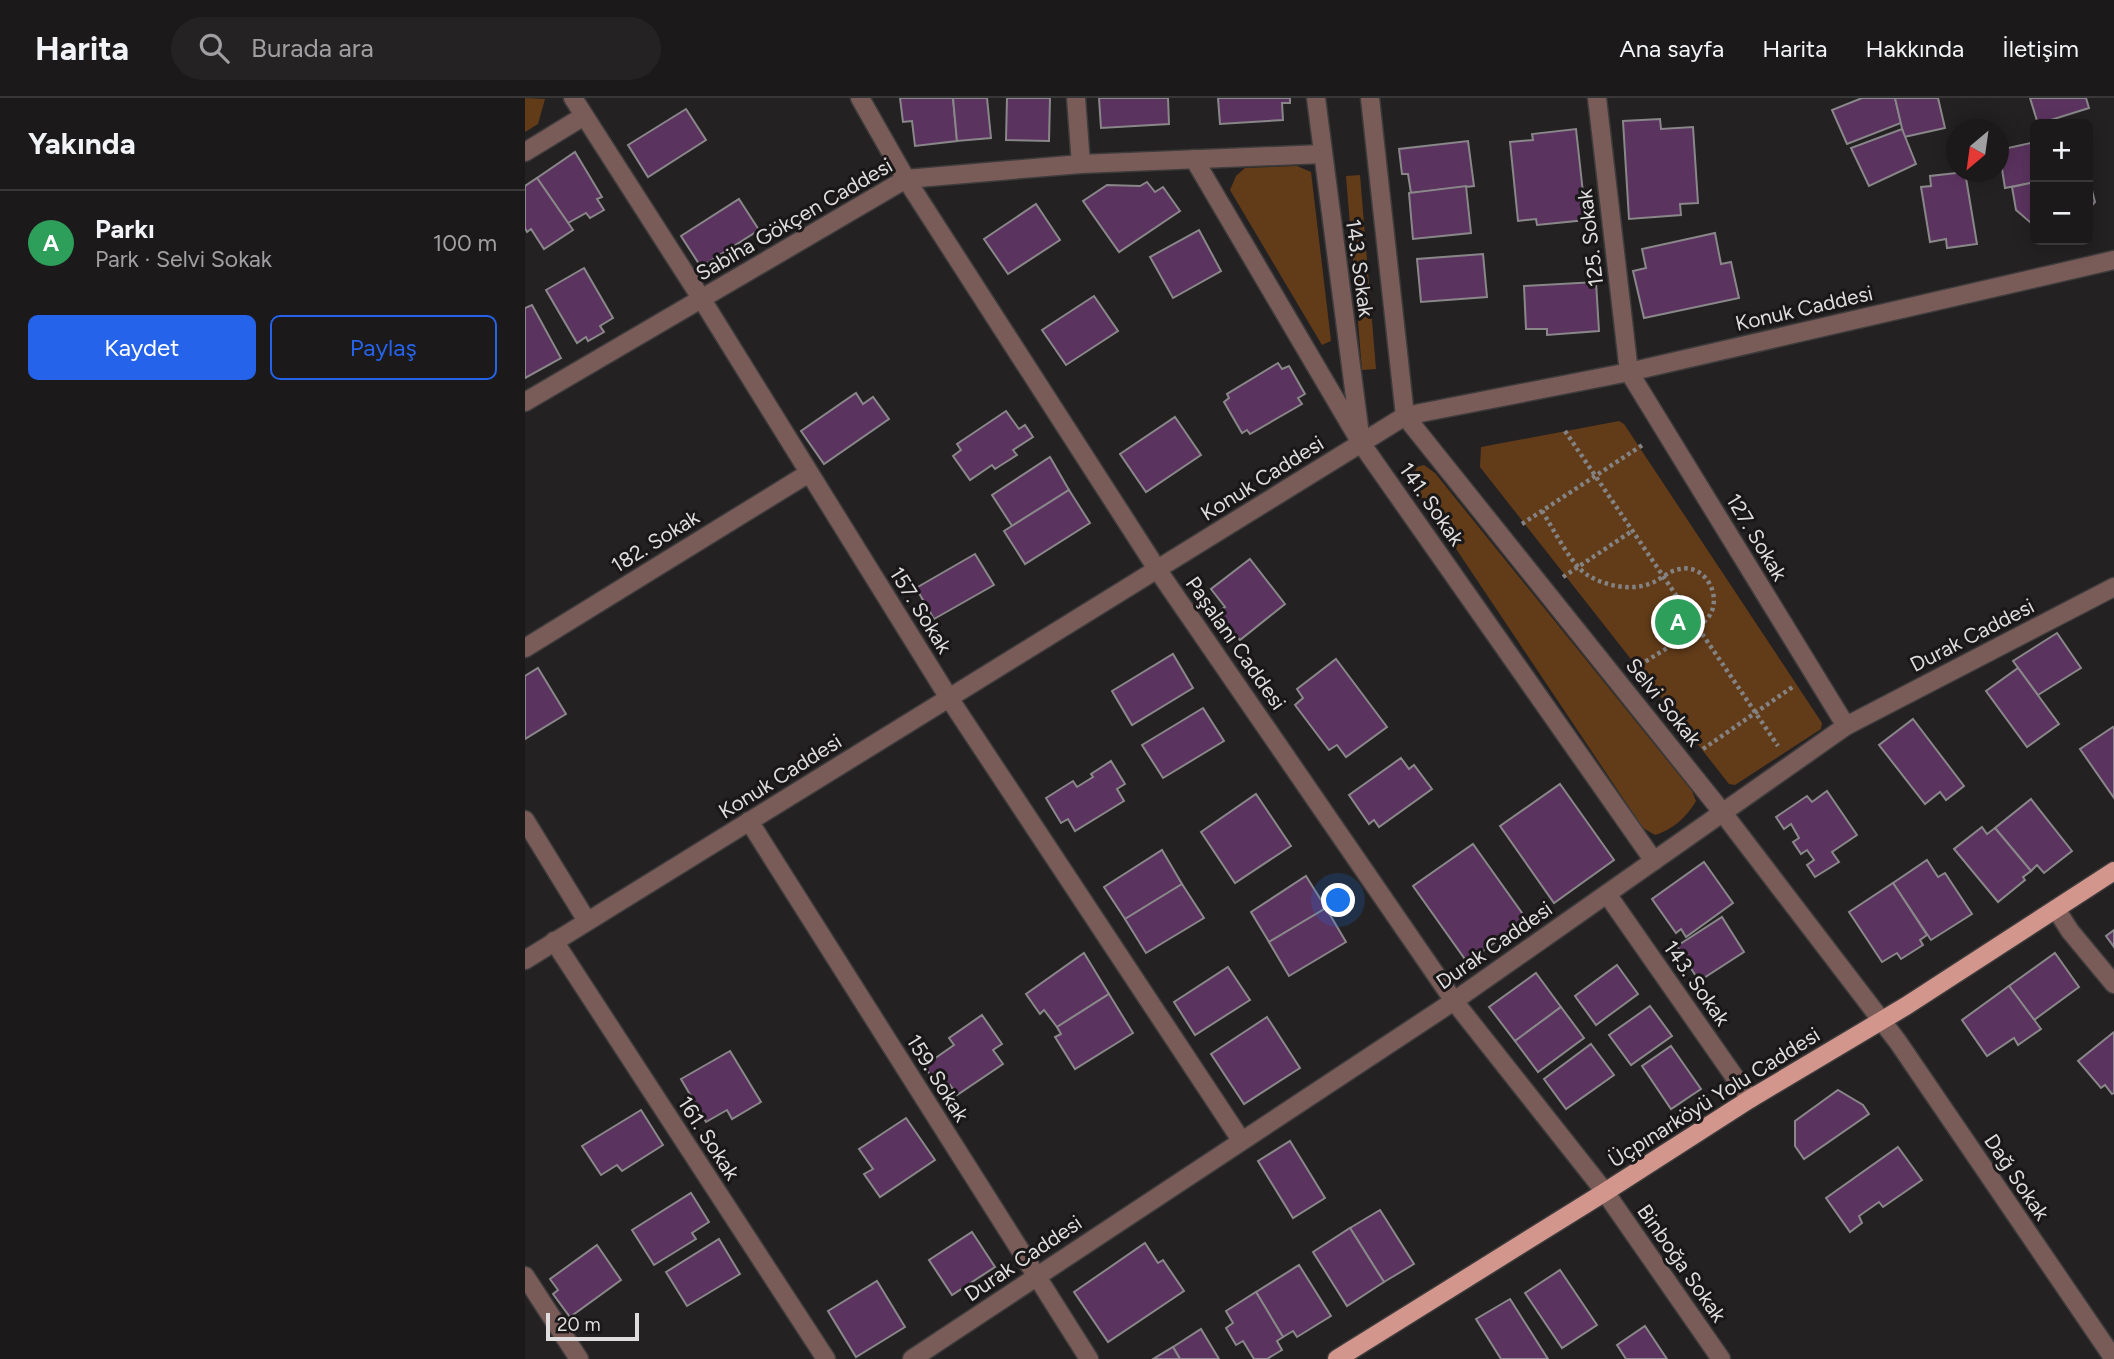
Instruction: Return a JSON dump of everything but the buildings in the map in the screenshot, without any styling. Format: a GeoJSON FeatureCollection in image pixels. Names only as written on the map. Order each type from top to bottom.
{"type":"FeatureCollection","features":[{"type":"Feature","properties":{"kind":"main road","name":"Üçpınarköyü Yolu Caddesi"},"geometry":{"type":"LineString","coordinates":[[1338,1359],[1750,1099],[1881,1021],[2114,872]]}},
{"type":"Feature","properties":{"kind":"street","name":"157. Sokak"},"geometry":{"type":"LineString","coordinates":[[573,98],[949,698],[1241,1140]]}},
{"type":"Feature","properties":{"kind":"street","name":"Paşalanı Caddesi"},"geometry":{"type":"LineString","coordinates":[[860,98],[906,179],[1157,569],[1454,1000],[1605,1192]]}},
{"type":"Feature","properties":{"kind":"street"},"geometry":{"type":"LineString","coordinates":[[1076,98],[1081,164]]}},
{"type":"Feature","properties":{"kind":"street","name":"143. Sokak"},"geometry":{"type":"LineString","coordinates":[[1316,98],[1361,443]]}},
{"type":"Feature","properties":{"kind":"street","name":"143. Sokak"},"geometry":{"type":"LineString","coordinates":[[1370,98],[1405,416]]}},
{"type":"Feature","properties":{"kind":"street","name":"125. Sokak"},"geometry":{"type":"LineString","coordinates":[[1601,99],[1629,372]]}},
{"type":"Feature","properties":{"kind":"street"},"geometry":{"type":"LineString","coordinates":[[525,152],[584,116]]}},
{"type":"Feature","properties":{"kind":"street","name":"Sabiha Gökçen Caddesi"},"geometry":{"type":"LineString","coordinates":[[525,402],[906,179],[1081,164],[1322,154]]}},
{"type":"Feature","properties":{"kind":"street","name":"141. Sokak"},"geometry":{"type":"LineString","coordinates":[[1194,159],[1361,443],[1654,861]]}},
{"type":"Feature","properties":{"kind":"street","name":"Konuk Caddesi"},"geometry":{"type":"LineString","coordinates":[[525,960],[1405,416],[1629,372],[2114,260]]}},
{"type":"Feature","properties":{"kind":"street","name":"127. Sokak"},"geometry":{"type":"LineString","coordinates":[[1629,372],[1846,726]]}},
{"type":"Feature","properties":{"kind":"street","name":"Selvi Sokak"},"geometry":{"type":"LineString","coordinates":[[1405,416],[1723,813],[1881,1021]]}},
{"type":"Feature","properties":{"kind":"street","name":"182. Sokak"},"geometry":{"type":"LineString","coordinates":[[525,648],[809,472]]}},
{"type":"Feature","properties":{"kind":"street","name":"Durak Caddesi"},"geometry":{"type":"LineString","coordinates":[[912,1359],[1454,1000],[1846,726],[2114,587]]}},
{"type":"Feature","properties":{"kind":"street"},"geometry":{"type":"LineString","coordinates":[[525,820],[587,921]]}},
{"type":"Feature","properties":{"kind":"street","name":"159. Sokak"},"geometry":{"type":"LineString","coordinates":[[749,821],[1089,1359]]}},
{"type":"Feature","properties":{"kind":"street","name":"143. Sokak"},"geometry":{"type":"LineString","coordinates":[[1607,894],[1750,1099]]}},
{"type":"Feature","properties":{"kind":"street"},"geometry":{"type":"LineString","coordinates":[[2056,909],[2070,931],[2114,984]]}},
{"type":"Feature","properties":{"kind":"street","name":"161. Sokak"},"geometry":{"type":"LineString","coordinates":[[554,941],[826,1359]]}},
{"type":"Feature","properties":{"kind":"street","name":"Dağ Sokak"},"geometry":{"type":"LineString","coordinates":[[1881,1021],[2114,1359]]}},
{"type":"Feature","properties":{"kind":"street","name":"Binboğa Sokak"},"geometry":{"type":"LineString","coordinates":[[1605,1192],[1721,1359]]}},
{"type":"Feature","properties":{"kind":"street"},"geometry":{"type":"LineString","coordinates":[[525,1276],[579,1359]]}},
{"type":"Feature","properties":{"kind":"path"},"geometry":{"type":"LineString","coordinates":[[1565,431],[1784,754]]}},
{"type":"Feature","properties":{"kind":"path"},"geometry":{"type":"LineString","coordinates":[[1515,529],[1644,444]]}},
{"type":"Feature","properties":{"kind":"path"},"geometry":{"type":"LineString","coordinates":[[1542,511],[1579,567],[1590,577],[1621,586],[1647,585],[1679,569],[1688,568],[1699,572],[1708,580],[1713,594],[1713,609],[1705,621],[1631,672],[1616,679]]}},
{"type":"Feature","properties":{"kind":"path"},"geometry":{"type":"LineString","coordinates":[[1557,581],[1632,531]]}},
{"type":"Feature","properties":{"kind":"path"},"geometry":{"type":"LineString","coordinates":[[1697,753],[1800,682]]}},
{"type":"Feature","properties":{"kind":"shaded area"},"geometry":{"type":"Polygon","coordinates":[[[525,98],[545,99],[538,124],[525,132],[525,98]]]}},
{"type":"Feature","properties":{"kind":"shaded area"},"geometry":{"type":"Polygon","coordinates":[[[1297,166],[1311,172],[1331,341],[1322,345],[1230,190],[1236,176],[1245,168],[1297,166]]]}},
{"type":"Feature","properties":{"kind":"shaded area"},"geometry":{"type":"Polygon","coordinates":[[[1360,175],[1376,369],[1362,370],[1346,176],[1360,175]]]}},
{"type":"Feature","properties":{"kind":"shaded area"},"geometry":{"type":"Polygon","coordinates":[[[1619,421],[1624,424],[1822,723],[1821,729],[1735,785],[1729,784],[1480,467],[1481,447],[1619,421]]]}},
{"type":"Feature","properties":{"kind":"shaded area"},"geometry":{"type":"Polygon","coordinates":[[[1424,465],[1435,473],[1692,791],[1696,801],[1673,826],[1655,835],[1643,828],[1416,489],[1412,477],[1417,467],[1424,465]]]}},
{"type":"Feature","properties":{"kind":"place","name":"Parkı"},"geometry":{"type":"Point","coordinates":[1678,622]}}]}
